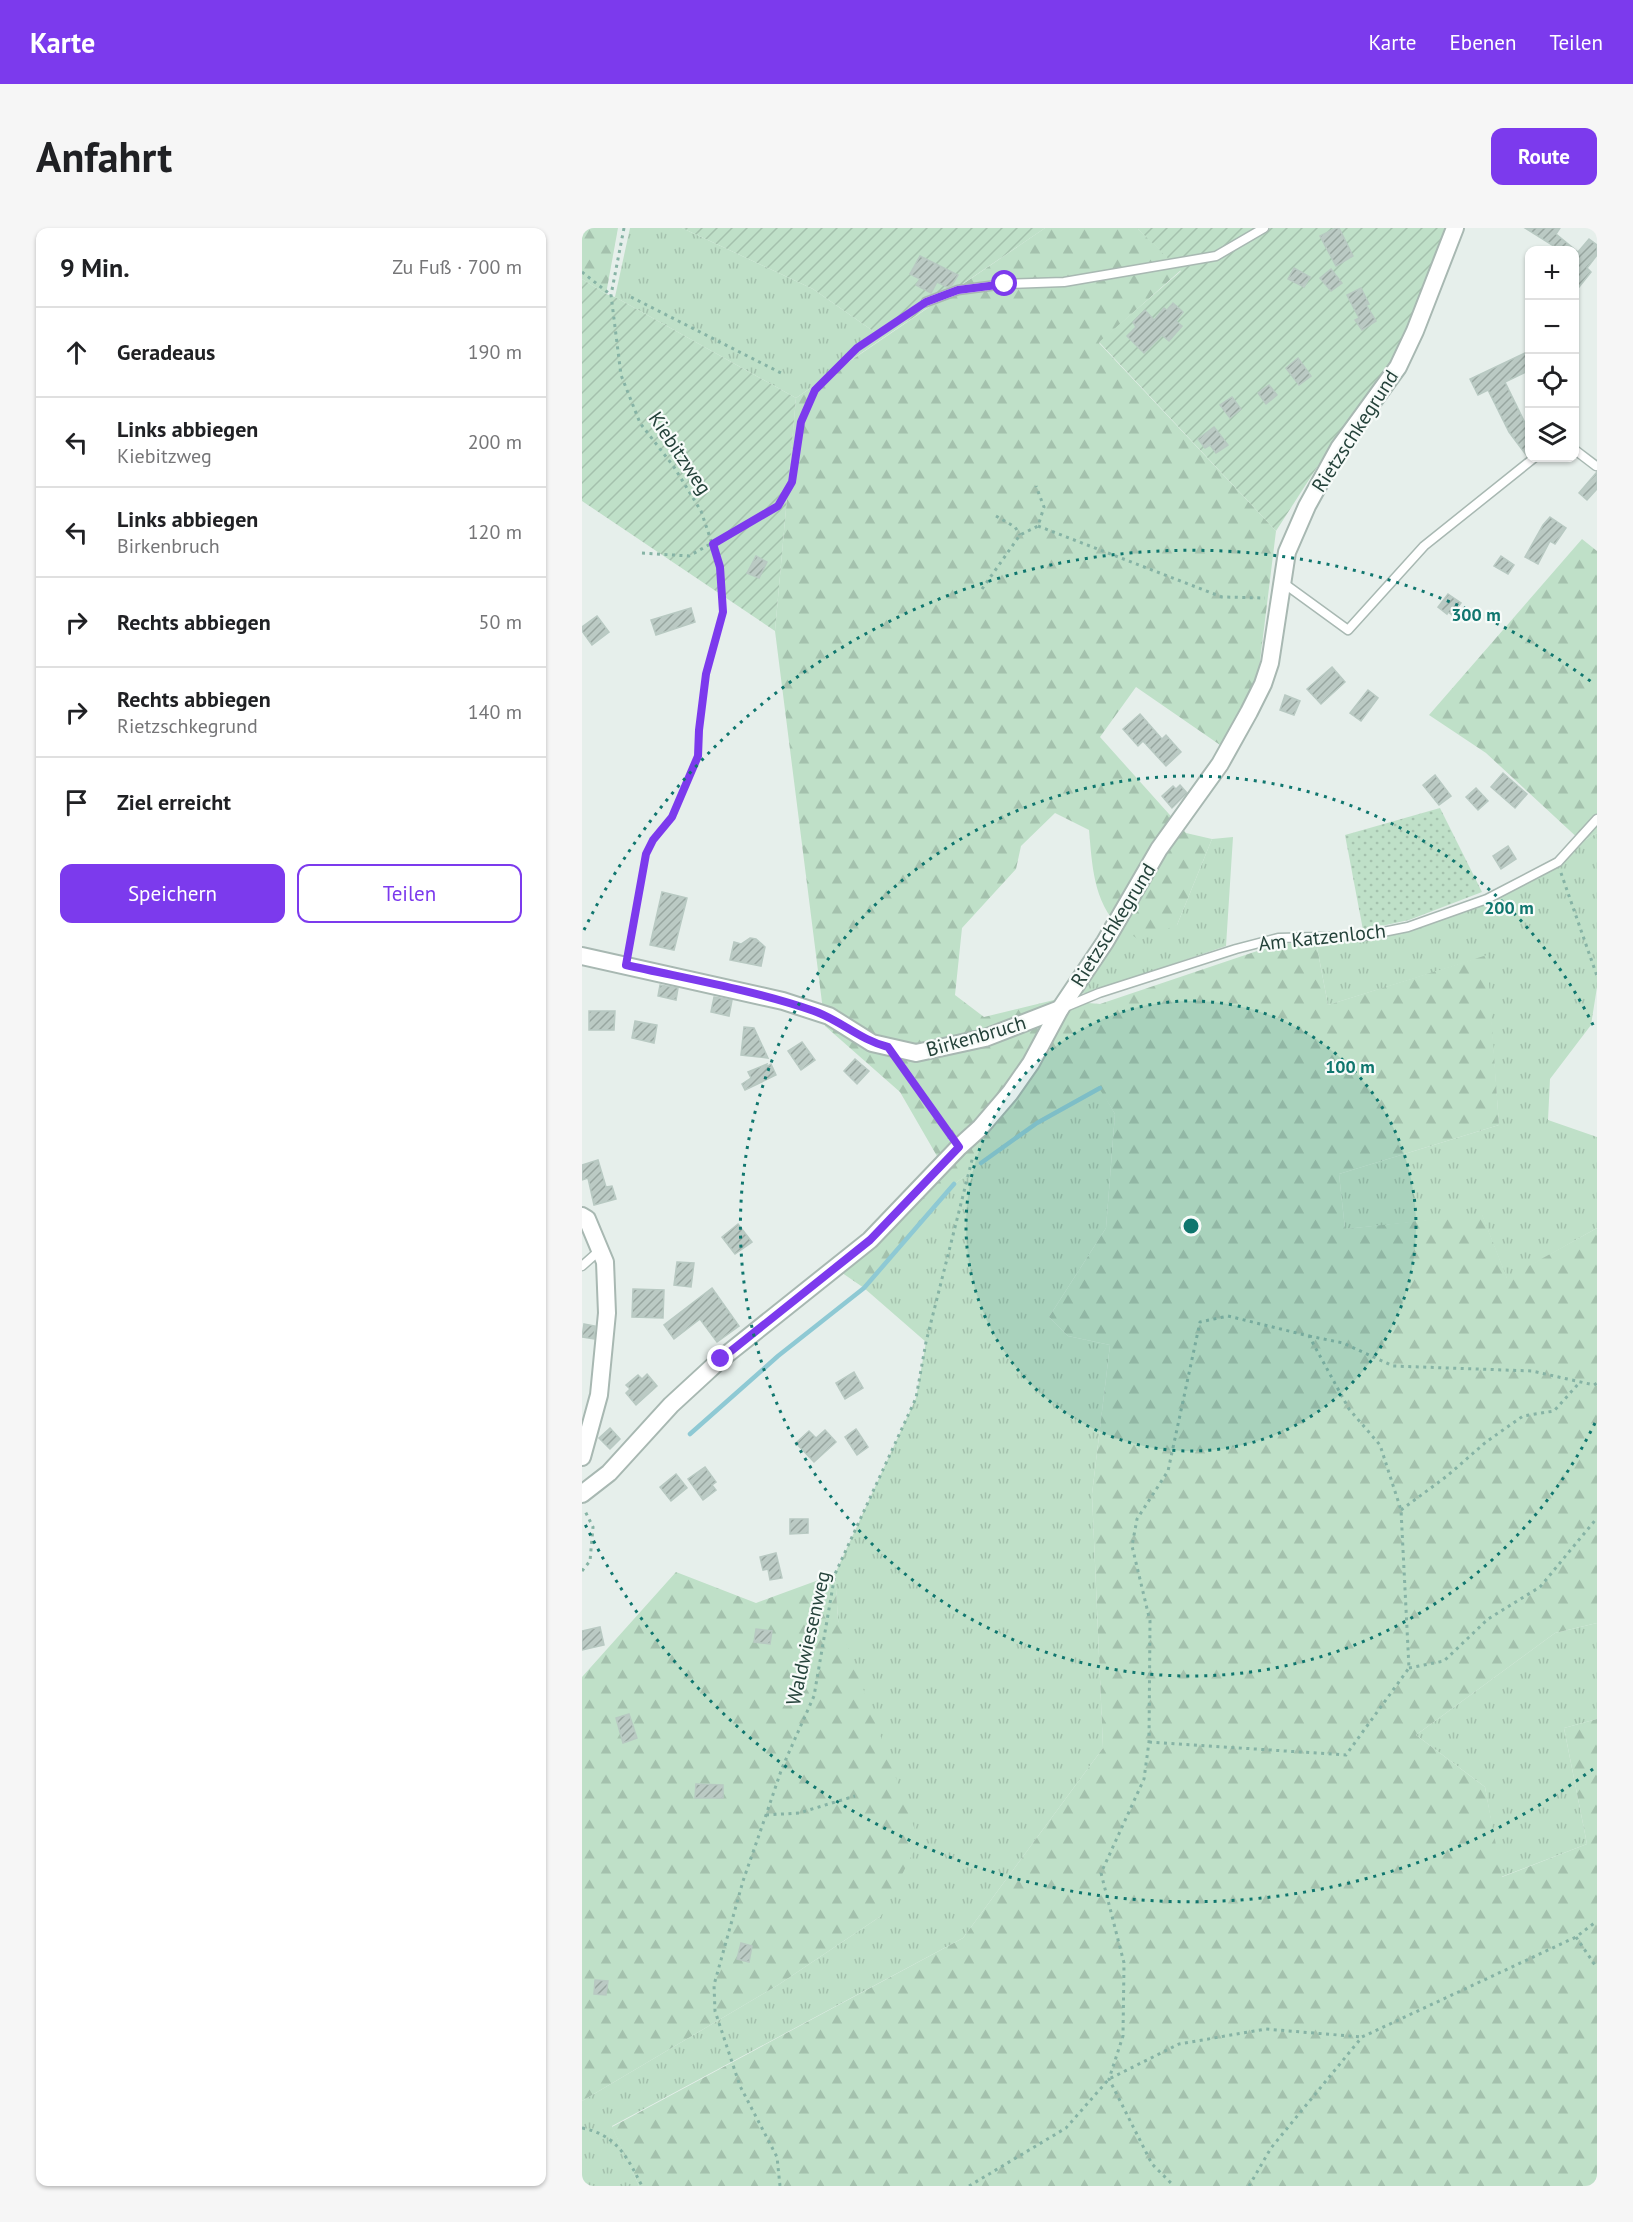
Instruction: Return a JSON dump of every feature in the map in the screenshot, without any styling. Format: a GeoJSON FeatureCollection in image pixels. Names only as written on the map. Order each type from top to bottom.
{"type":"FeatureCollection","features":[{"type":"Feature","properties":{"kind":"street","name":"Rietzschkegrund"},"geometry":{"type":"LineString","coordinates":[[582,1494],[609,1473],[671,1405],[721,1359],[870,1240],[980,1128],[1010,1093],[1030,1063],[1060,1009],[1105,942],[1159,849],[1220,764],[1249,712],[1263,684],[1269,663],[1287,552],[1307,506],[1339,448],[1398,367],[1416,331],[1455,228]]}},
{"type":"Feature","properties":{"kind":"street","name":"Birkenbruch"},"geometry":{"type":"LineString","coordinates":[[582,956],[783,1000],[829,1016],[872,1043],[916,1053],[985,1038],[1060,1009]]}},
{"type":"Feature","properties":{"kind":"street"},"geometry":{"type":"LineString","coordinates":[[582,1215],[605,1262],[607,1313],[599,1395],[582,1457]]}},
{"type":"Feature","properties":{"kind":"lane"},"geometry":{"type":"LineString","coordinates":[[926,302],[958,290],[1005,284],[1064,282],[1216,256],[1264,228]]}},
{"type":"Feature","properties":{"kind":"lane"},"geometry":{"type":"LineString","coordinates":[[1579,453],[1596,466]]}},
{"type":"Feature","properties":{"kind":"lane"},"geometry":{"type":"LineString","coordinates":[[1280,590],[1348,630],[1424,546],[1529,462]]}},
{"type":"Feature","properties":{"kind":"lane","name":"Am Katzenloch"},"geometry":{"type":"LineString","coordinates":[[1060,1009],[1236,948],[1278,938],[1363,936],[1408,927],[1487,899],[1558,862],[1597,819]]}},
{"type":"Feature","properties":{"kind":"lane"},"geometry":{"type":"LineString","coordinates":[[582,1266],[600,1250]]}},
{"type":"Feature","properties":{"kind":"path","name":"Kiebitzweg"},"geometry":{"type":"LineString","coordinates":[[624,228],[611,295],[621,375],[640,423],[674,467],[701,511],[720,567],[723,612],[706,674],[698,756],[672,817],[653,840],[646,854],[626,965]]}},
{"type":"Feature","properties":{"kind":"path"},"geometry":{"type":"LineString","coordinates":[[582,272],[611,295]]}},
{"type":"Feature","properties":{"kind":"path"},"geometry":{"type":"LineString","coordinates":[[631,297],[783,374]]}},
{"type":"Feature","properties":{"kind":"path"},"geometry":{"type":"LineString","coordinates":[[642,553],[689,556],[778,506],[792,482],[801,422],[815,390],[857,348],[926,302]]}},
{"type":"Feature","properties":{"kind":"path"},"geometry":{"type":"LineString","coordinates":[[982,589],[1020,535],[1038,526],[1044,507],[1036,486]]}},
{"type":"Feature","properties":{"kind":"path"},"geometry":{"type":"LineString","coordinates":[[996,516],[1015,528],[1020,535]]}},
{"type":"Feature","properties":{"kind":"path"},"geometry":{"type":"LineString","coordinates":[[1038,526],[1222,597],[1280,590]]}},
{"type":"Feature","properties":{"kind":"path"},"geometry":{"type":"LineString","coordinates":[[1558,862],[1597,976]]}},
{"type":"Feature","properties":{"kind":"path"},"geometry":{"type":"LineString","coordinates":[[888,1047],[959,1147]]}},
{"type":"Feature","properties":{"kind":"path","name":"Waldwiesenweg"},"geometry":{"type":"LineString","coordinates":[[780,2186],[777,2157],[740,2086],[715,2011],[714,1984],[743,1881],[782,1768],[814,1696],[835,1574],[916,1398],[926,1342],[980,1128]]}},
{"type":"Feature","properties":{"kind":"path"},"geometry":{"type":"LineString","coordinates":[[1174,2186],[1152,2164],[1109,2079],[1123,2036],[1124,1963],[1101,1873],[1144,1779],[1149,1742],[1150,1621],[1132,1546],[1137,1519],[1168,1472],[1200,1322],[1228,1316],[1343,1343],[1393,1366],[1533,1371],[1594,1385],[1597,1383]]}},
{"type":"Feature","properties":{"kind":"path"},"geometry":{"type":"LineString","coordinates":[[1149,1742],[1346,1755],[1408,1668],[1401,1510],[1380,1445],[1348,1409],[1309,1336]]}},
{"type":"Feature","properties":{"kind":"path"},"geometry":{"type":"LineString","coordinates":[[1401,1510],[1447,1476],[1486,1442],[1523,1416],[1554,1411],[1580,1382]]}},
{"type":"Feature","properties":{"kind":"path"},"geometry":{"type":"LineString","coordinates":[[582,1506],[593,1527],[590,1561],[582,1571]]}},
{"type":"Feature","properties":{"kind":"path"},"geometry":{"type":"LineString","coordinates":[[1408,1668],[1444,1661],[1488,1619],[1540,1587],[1597,1518]]}},
{"type":"Feature","properties":{"kind":"path"},"geometry":{"type":"LineString","coordinates":[[766,1815],[799,1813],[855,1796]]}},
{"type":"Feature","properties":{"kind":"path"},"geometry":{"type":"LineString","coordinates":[[1249,2186],[1270,2148],[1362,2037],[1576,1937],[1597,1921]]}},
{"type":"Feature","properties":{"kind":"path"},"geometry":{"type":"LineString","coordinates":[[1576,1937],[1597,1968]]}},
{"type":"Feature","properties":{"kind":"path"},"geometry":{"type":"LineString","coordinates":[[969,2186],[1066,2127],[1109,2079],[1179,2044],[1266,2029],[1362,2037]]}},
{"type":"Feature","properties":{"kind":"path"},"geometry":{"type":"LineString","coordinates":[[582,2128],[598,2131],[626,2153],[642,2186]]}},
{"type":"Feature","properties":{"kind":"green space"},"geometry":{"type":"Polygon","coordinates":[[[582,228],[618,228],[606,294],[582,279],[582,228]]]}},
{"type":"Feature","properties":{"kind":"green space"},"geometry":{"type":"Polygon","coordinates":[[[630,228],[682,228],[813,289],[883,338],[796,398],[615,297],[630,228]]]}},
{"type":"Feature","properties":{"kind":"green space"},"geometry":{"type":"Polygon","coordinates":[[[682,228],[1045,228],[883,338],[813,289],[682,228]]]}},
{"type":"Feature","properties":{"kind":"green space"},"geometry":{"type":"Polygon","coordinates":[[[1045,228],[1137,228],[1181,270],[1099,343],[1276,531],[1258,677],[1223,747],[1136,687],[1100,737],[1186,833],[1212,839],[1177,925],[1139,940],[1120,927],[1104,906],[1099,894],[1093,868],[1089,830],[1055,813],[1021,846],[1016,869],[962,928],[955,995],[984,1017],[1054,1000],[1100,1004],[1278,944],[1316,942],[1328,1005],[1487,955],[1499,1125],[1339,1174],[1345,1229],[1482,1214],[1507,1278],[1597,1228],[1597,1623],[1555,1633],[1416,1735],[1485,1787],[1502,1877],[1587,1844],[1564,1728],[1597,1719],[1597,2186],[639,2186],[612,2127],[963,1938],[1103,1748],[1092,1494],[1110,1345],[1068,1336],[1049,1317],[1106,1228],[1115,1114],[1099,1088],[1037,1124],[954,1184],[864,1288],[835,1268],[941,1163],[900,1092],[825,1026],[775,631],[796,398],[1045,228]]]}},
{"type":"Feature","properties":{"kind":"green space"},"geometry":{"type":"Polygon","coordinates":[[[1137,228],[1447,228],[1396,354],[1332,444],[1276,531],[1099,342],[1181,271],[1137,228]]]}},
{"type":"Feature","properties":{"kind":"green space"},"geometry":{"type":"Polygon","coordinates":[[[582,279],[796,398],[775,631],[582,501],[582,279]]]}},
{"type":"Feature","properties":{"kind":"green space"},"geometry":{"type":"Polygon","coordinates":[[[1582,539],[1597,551],[1597,833],[1582,842],[1486,753],[1429,715],[1582,539]]]}},
{"type":"Feature","properties":{"kind":"green space"},"geometry":{"type":"Polygon","coordinates":[[[1440,808],[1482,892],[1409,920],[1363,930],[1345,835],[1440,808]]]}},
{"type":"Feature","properties":{"kind":"green space"},"geometry":{"type":"Polygon","coordinates":[[[1597,833],[1597,987],[1591,1025],[1550,1079],[1548,1120],[1597,1137],[1597,1228],[1507,1279],[1482,1215],[1345,1229],[1339,1174],[1499,1125],[1486,956],[1328,1005],[1316,942],[1361,941],[1363,936],[1408,927],[1487,899],[1597,833]]]}},
{"type":"Feature","properties":{"kind":"green space"},"geometry":{"type":"Polygon","coordinates":[[[1233,837],[1226,946],[1087,993],[1076,994],[1120,927],[1177,925],[1212,839],[1233,837]]]}},
{"type":"Feature","properties":{"kind":"green space"},"geometry":{"type":"Polygon","coordinates":[[[1100,1088],[1115,1114],[1106,1228],[1049,1317],[1068,1336],[1110,1345],[1092,1494],[1103,1748],[963,1938],[612,2126],[639,2186],[582,2186],[582,2101],[778,1985],[881,1916],[838,1620],[835,1574],[916,1398],[926,1342],[864,1288],[954,1184],[1037,1123],[1100,1088]]]}},
{"type":"Feature","properties":{"kind":"green space"},"geometry":{"type":"Polygon","coordinates":[[[676,1572],[756,1603],[835,1574],[838,1620],[919,1841],[881,1916],[778,1985],[582,2101],[582,1677],[676,1572]]]}},
{"type":"Feature","properties":{"kind":"green space"},"geometry":{"type":"Polygon","coordinates":[[[1597,1623],[1597,1719],[1564,1728],[1587,1844],[1501,1877],[1485,1787],[1416,1735],[1555,1633],[1597,1623]]]}},
{"type":"Feature","properties":{"kind":"building"},"geometry":{"type":"Polygon","coordinates":[[[1339,228],[1353,256],[1336,266],[1320,236],[1339,228]]]}},
{"type":"Feature","properties":{"kind":"building"},"geometry":{"type":"Polygon","coordinates":[[[1525,228],[1560,228],[1556,234],[1571,246],[1554,246],[1525,228]]]}},
{"type":"Feature","properties":{"kind":"building"},"geometry":{"type":"Polygon","coordinates":[[[1589,239],[1597,245],[1597,255],[1587,268],[1591,272],[1579,287],[1579,251],[1589,239]]]}},
{"type":"Feature","properties":{"kind":"building"},"geometry":{"type":"Polygon","coordinates":[[[920,256],[958,275],[952,285],[947,287],[937,282],[931,293],[916,285],[920,279],[910,274],[920,256]]]}},
{"type":"Feature","properties":{"kind":"building"},"geometry":{"type":"Polygon","coordinates":[[[1294,268],[1310,277],[1304,287],[1288,279],[1294,268]]]}},
{"type":"Feature","properties":{"kind":"building"},"geometry":{"type":"Polygon","coordinates":[[[1331,269],[1342,283],[1331,291],[1320,278],[1331,269]]]}},
{"type":"Feature","properties":{"kind":"building"},"geometry":{"type":"Polygon","coordinates":[[[1361,288],[1369,304],[1366,305],[1376,321],[1362,330],[1355,320],[1359,318],[1347,295],[1361,288]]]}},
{"type":"Feature","properties":{"kind":"building"},"geometry":{"type":"Polygon","coordinates":[[[1173,303],[1183,312],[1176,321],[1182,326],[1169,341],[1162,335],[1144,353],[1127,336],[1136,327],[1133,322],[1145,310],[1154,320],[1164,308],[1167,310],[1173,303]]]}},
{"type":"Feature","properties":{"kind":"building"},"geometry":{"type":"Polygon","coordinates":[[[1525,353],[1525,372],[1505,382],[1525,423],[1525,453],[1509,432],[1488,390],[1478,395],[1470,379],[1525,353]]]}},
{"type":"Feature","properties":{"kind":"building"},"geometry":{"type":"Polygon","coordinates":[[[1298,358],[1311,376],[1299,385],[1286,368],[1298,358]]]}},
{"type":"Feature","properties":{"kind":"building"},"geometry":{"type":"Polygon","coordinates":[[[1269,385],[1277,395],[1266,404],[1258,393],[1269,385]]]}},
{"type":"Feature","properties":{"kind":"building"},"geometry":{"type":"Polygon","coordinates":[[[1232,397],[1241,409],[1230,418],[1220,405],[1232,397]]]}},
{"type":"Feature","properties":{"kind":"building"},"geometry":{"type":"Polygon","coordinates":[[[1214,427],[1228,445],[1216,453],[1210,445],[1205,448],[1198,439],[1214,427]]]}},
{"type":"Feature","properties":{"kind":"building"},"geometry":{"type":"Polygon","coordinates":[[[1597,472],[1597,489],[1587,500],[1579,493],[1597,472]]]}},
{"type":"Feature","properties":{"kind":"building"},"geometry":{"type":"Polygon","coordinates":[[[1550,517],[1566,528],[1555,544],[1550,541],[1538,564],[1525,557],[1550,517]]]}},
{"type":"Feature","properties":{"kind":"building"},"geometry":{"type":"Polygon","coordinates":[[[756,556],[767,562],[759,578],[747,573],[756,556]]]}},
{"type":"Feature","properties":{"kind":"building"},"geometry":{"type":"Polygon","coordinates":[[[1501,556],[1514,565],[1508,574],[1494,566],[1501,556]]]}},
{"type":"Feature","properties":{"kind":"building"},"geometry":{"type":"Polygon","coordinates":[[[1448,594],[1461,603],[1452,615],[1438,607],[1448,594]]]}},
{"type":"Feature","properties":{"kind":"building"},"geometry":{"type":"Polygon","coordinates":[[[691,608],[695,622],[656,635],[651,620],[691,608]]]}},
{"type":"Feature","properties":{"kind":"building"},"geometry":{"type":"Polygon","coordinates":[[[597,616],[609,632],[592,645],[582,631],[582,627],[597,616]]]}},
{"type":"Feature","properties":{"kind":"building"},"geometry":{"type":"Polygon","coordinates":[[[1332,667],[1345,682],[1321,704],[1307,689],[1332,667]]]}},
{"type":"Feature","properties":{"kind":"building"},"geometry":{"type":"Polygon","coordinates":[[[1368,690],[1378,698],[1361,721],[1350,713],[1368,690]]]}},
{"type":"Feature","properties":{"kind":"building"},"geometry":{"type":"Polygon","coordinates":[[[1285,695],[1300,701],[1294,715],[1280,710],[1285,695]]]}},
{"type":"Feature","properties":{"kind":"building"},"geometry":{"type":"Polygon","coordinates":[[[1140,714],[1162,739],[1166,735],[1181,752],[1166,766],[1143,741],[1138,746],[1123,729],[1140,714]]]}},
{"type":"Feature","properties":{"kind":"building"},"geometry":{"type":"Polygon","coordinates":[[[1503,773],[1527,794],[1515,808],[1491,787],[1503,773]]]}},
{"type":"Feature","properties":{"kind":"building"},"geometry":{"type":"Polygon","coordinates":[[[1435,775],[1451,796],[1439,805],[1423,785],[1435,775]]]}},
{"type":"Feature","properties":{"kind":"building"},"geometry":{"type":"Polygon","coordinates":[[[1180,785],[1187,793],[1172,808],[1162,796],[1173,786],[1176,789],[1180,785]]]}},
{"type":"Feature","properties":{"kind":"building"},"geometry":{"type":"Polygon","coordinates":[[[1476,788],[1488,801],[1478,810],[1466,797],[1476,788]]]}},
{"type":"Feature","properties":{"kind":"building"},"geometry":{"type":"Polygon","coordinates":[[[1508,846],[1516,859],[1501,869],[1493,856],[1508,846]]]}},
{"type":"Feature","properties":{"kind":"building"},"geometry":{"type":"Polygon","coordinates":[[[662,892],[687,898],[674,950],[650,945],[662,892]]]}},
{"type":"Feature","properties":{"kind":"building"},"geometry":{"type":"Polygon","coordinates":[[[750,938],[756,939],[765,947],[761,966],[730,960],[734,942],[741,944],[750,938]]]}},
{"type":"Feature","properties":{"kind":"building"},"geometry":{"type":"Polygon","coordinates":[[[660,985],[678,988],[676,1000],[658,996],[660,985]]]}},
{"type":"Feature","properties":{"kind":"building"},"geometry":{"type":"Polygon","coordinates":[[[714,997],[732,1000],[729,1016],[711,1012],[714,997]]]}},
{"type":"Feature","properties":{"kind":"building"},"geometry":{"type":"Polygon","coordinates":[[[589,1011],[615,1011],[614,1030],[589,1030],[589,1011]]]}},
{"type":"Feature","properties":{"kind":"building"},"geometry":{"type":"Polygon","coordinates":[[[635,1021],[657,1025],[654,1043],[632,1038],[635,1021]]]}},
{"type":"Feature","properties":{"kind":"building"},"geometry":{"type":"Polygon","coordinates":[[[744,1027],[754,1028],[768,1058],[741,1055],[744,1027]]]}},
{"type":"Feature","properties":{"kind":"building"},"geometry":{"type":"Polygon","coordinates":[[[802,1042],[815,1060],[801,1070],[788,1051],[802,1042]]]}},
{"type":"Feature","properties":{"kind":"building"},"geometry":{"type":"Polygon","coordinates":[[[855,1059],[869,1071],[857,1084],[844,1071],[855,1059]]]}},
{"type":"Feature","properties":{"kind":"building"},"geometry":{"type":"Polygon","coordinates":[[[767,1064],[766,1067],[771,1064],[776,1075],[745,1090],[742,1084],[751,1078],[748,1072],[767,1064]]]}},
{"type":"Feature","properties":{"kind":"building"},"geometry":{"type":"Polygon","coordinates":[[[598,1160],[606,1187],[612,1186],[616,1199],[594,1205],[588,1178],[582,1180],[582,1165],[598,1160]]]}},
{"type":"Feature","properties":{"kind":"building"},"geometry":{"type":"Polygon","coordinates":[[[738,1224],[752,1242],[735,1254],[722,1237],[738,1224]]]}},
{"type":"Feature","properties":{"kind":"building"},"geometry":{"type":"Polygon","coordinates":[[[677,1262],[694,1263],[691,1287],[674,1285],[677,1262]]]}},
{"type":"Feature","properties":{"kind":"building"},"geometry":{"type":"Polygon","coordinates":[[[712,1288],[739,1326],[717,1342],[700,1319],[674,1339],[664,1325],[712,1288]]]}},
{"type":"Feature","properties":{"kind":"building"},"geometry":{"type":"Polygon","coordinates":[[[633,1289],[664,1290],[663,1318],[632,1317],[633,1289]]]}},
{"type":"Feature","properties":{"kind":"building"},"geometry":{"type":"Polygon","coordinates":[[[584,1324],[595,1326],[594,1339],[582,1337],[584,1324]]]}},
{"type":"Feature","properties":{"kind":"building"},"geometry":{"type":"Polygon","coordinates":[[[854,1372],[863,1388],[845,1399],[836,1383],[854,1372]]]}},
{"type":"Feature","properties":{"kind":"building"},"geometry":{"type":"Polygon","coordinates":[[[647,1374],[657,1386],[636,1405],[626,1393],[630,1389],[626,1385],[638,1375],[642,1379],[647,1374]]]}},
{"type":"Feature","properties":{"kind":"building"},"geometry":{"type":"Polygon","coordinates":[[[610,1428],[620,1439],[610,1449],[599,1438],[610,1428]]]}},
{"type":"Feature","properties":{"kind":"building"},"geometry":{"type":"Polygon","coordinates":[[[856,1429],[868,1447],[857,1455],[845,1437],[856,1429]]]}},
{"type":"Feature","properties":{"kind":"building"},"geometry":{"type":"Polygon","coordinates":[[[825,1430],[836,1442],[814,1462],[796,1443],[809,1431],[816,1438],[825,1430]]]}},
{"type":"Feature","properties":{"kind":"building"},"geometry":{"type":"Polygon","coordinates":[[[705,1467],[716,1482],[712,1485],[716,1490],[703,1500],[688,1479],[705,1467]]]}},
{"type":"Feature","properties":{"kind":"building"},"geometry":{"type":"Polygon","coordinates":[[[676,1474],[687,1488],[671,1501],[660,1487],[676,1474]]]}},
{"type":"Feature","properties":{"kind":"building"},"geometry":{"type":"Polygon","coordinates":[[[790,1519],[808,1519],[808,1533],[790,1534],[790,1519]]]}},
{"type":"Feature","properties":{"kind":"building"},"geometry":{"type":"Polygon","coordinates":[[[776,1553],[782,1578],[770,1580],[768,1569],[763,1570],[760,1557],[776,1553]]]}},
{"type":"Feature","properties":{"kind":"building"},"geometry":{"type":"Polygon","coordinates":[[[600,1627],[604,1645],[582,1650],[582,1631],[600,1627]]]}},
{"type":"Feature","properties":{"kind":"building"},"geometry":{"type":"Polygon","coordinates":[[[756,1629],[772,1631],[770,1644],[754,1642],[756,1629]]]}},
{"type":"Feature","properties":{"kind":"building"},"geometry":{"type":"Polygon","coordinates":[[[629,1714],[637,1738],[623,1743],[616,1718],[629,1714]]]}},
{"type":"Feature","properties":{"kind":"building"},"geometry":{"type":"Polygon","coordinates":[[[696,1784],[723,1785],[723,1798],[695,1798],[696,1784]]]}},
{"type":"Feature","properties":{"kind":"building"},"geometry":{"type":"Polygon","coordinates":[[[741,1943],[752,1946],[749,1962],[737,1959],[741,1943]]]}},
{"type":"Feature","properties":{"kind":"building"},"geometry":{"type":"Polygon","coordinates":[[[595,1980],[608,1981],[606,1995],[594,1994],[595,1980]]]}},
{"type":"Feature","properties":{"kind":"waterway"},"geometry":{"type":"LineString","coordinates":[[981,1163],[1037,1123],[1100,1088]]}},
{"type":"Feature","properties":{"kind":"waterway"},"geometry":{"type":"LineString","coordinates":[[690,1434],[778,1356],[864,1288],[954,1184]]}},
{"type":"Feature","properties":{"kind":"route"},"geometry":{"type":"LineString","coordinates":[[721,1359],[870,1240],[959,1147],[888,1047],[872,1043],[829,1016],[783,1000],[626,965],[646,854],[653,840],[672,817],[698,756],[706,674],[723,612],[720,567],[713,544],[778,506],[792,482],[801,422],[815,390],[857,348],[926,302],[958,290],[1005,284]]}}]}
